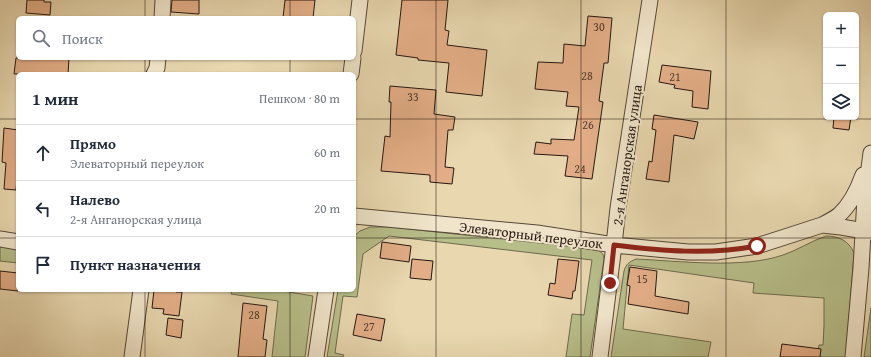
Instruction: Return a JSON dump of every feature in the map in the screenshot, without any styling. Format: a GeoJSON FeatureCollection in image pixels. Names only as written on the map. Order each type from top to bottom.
{"type":"FeatureCollection","features":[{"type":"Feature","properties":{"kind":"street"},"geometry":{"type":"LineString","coordinates":[[162,16],[163,0]]}},
{"type":"Feature","properties":{"kind":"street"},"geometry":{"type":"LineString","coordinates":[[356,34],[360,0]]}},
{"type":"Feature","properties":{"kind":"street","name":"2-я Анганорская улица"},"geometry":{"type":"LineString","coordinates":[[600,357],[618,208],[650,0]]}},
{"type":"Feature","properties":{"kind":"street"},"geometry":{"type":"LineString","coordinates":[[155,72],[158,60]]}},
{"type":"Feature","properties":{"kind":"street"},"geometry":{"type":"LineString","coordinates":[[351,72],[353,60]]}},
{"type":"Feature","properties":{"kind":"street"},"geometry":{"type":"LineString","coordinates":[[822,225],[838,215],[848,204],[856,192],[871,152]]}},
{"type":"Feature","properties":{"kind":"street"},"geometry":{"type":"LineString","coordinates":[[853,357],[861,268],[867,231],[865,198],[871,152]]}},
{"type":"Feature","properties":{"kind":"street","name":"Элеваторный переулок"},"geometry":{"type":"LineString","coordinates":[[356,216],[538,233],[614,245],[688,252],[731,250],[757,246],[822,225],[867,231]]}},
{"type":"Feature","properties":{"kind":"street"},"geometry":{"type":"LineString","coordinates":[[0,239],[16,242]]}},
{"type":"Feature","properties":{"kind":"street"},"geometry":{"type":"LineString","coordinates":[[132,357],[141,292]]}},
{"type":"Feature","properties":{"kind":"street"},"geometry":{"type":"LineString","coordinates":[[316,357],[326,292]]}},
{"type":"Feature","properties":{"kind":"green space"},"geometry":{"type":"Polygon","coordinates":[[[370,227],[390,227],[595,249],[600,251],[604,259],[590,357],[566,357],[572,314],[584,315],[592,260],[389,236],[363,254],[357,297],[343,296],[335,353],[344,355],[343,357],[327,357],[338,292],[356,292],[356,234],[370,227]]]}},
{"type":"Feature","properties":{"kind":"green space"},"geometry":{"type":"Polygon","coordinates":[[[826,236],[843,240],[849,245],[854,253],[846,357],[817,357],[819,345],[823,345],[824,298],[753,293],[754,283],[629,265],[623,329],[711,342],[708,357],[611,357],[624,271],[631,261],[636,259],[711,263],[749,262],[783,255],[826,236]]]}},
{"type":"Feature","properties":{"kind":"green space"},"geometry":{"type":"Polygon","coordinates":[[[0,246],[16,249],[16,263],[0,261],[0,246]]]}},
{"type":"Feature","properties":{"kind":"green space"},"geometry":{"type":"Polygon","coordinates":[[[232,292],[289,292],[313,296],[305,357],[272,357],[278,301],[231,294],[232,292]]]}},
{"type":"Feature","properties":{"kind":"green space"},"geometry":{"type":"Polygon","coordinates":[[[871,308],[871,357],[864,357],[871,308]]]}},
{"type":"Feature","properties":{"kind":"building"},"geometry":{"type":"Polygon","coordinates":[[[27,0],[44,0],[44,2],[51,2],[50,15],[26,13],[27,0]]]}},
{"type":"Feature","properties":{"kind":"building"},"geometry":{"type":"Polygon","coordinates":[[[172,0],[199,0],[199,14],[171,12],[172,0]]]}},
{"type":"Feature","properties":{"kind":"building"},"geometry":{"type":"Polygon","coordinates":[[[285,0],[315,0],[313,16],[283,16],[285,0]]]}},
{"type":"Feature","properties":{"kind":"building"},"geometry":{"type":"Polygon","coordinates":[[[402,0],[448,0],[445,30],[449,31],[447,45],[487,50],[482,96],[446,92],[449,63],[418,60],[418,58],[396,55],[402,0]]]}},
{"type":"Feature","properties":{"kind":"building"},"geometry":{"type":"Polygon","coordinates":[[[588,16],[612,18],[608,63],[604,63],[599,101],[603,102],[592,179],[565,176],[568,156],[534,154],[536,142],[551,144],[551,139],[574,140],[579,107],[566,106],[568,92],[535,89],[538,62],[563,63],[564,44],[585,46],[588,16]]]}},
{"type":"Feature","properties":{"kind":"building"},"geometry":{"type":"Polygon","coordinates":[[[16,58],[16,60],[69,60],[68,72],[16,72],[16,74],[14,74],[16,58]]]}},
{"type":"Feature","properties":{"kind":"building"},"geometry":{"type":"Polygon","coordinates":[[[662,65],[711,71],[708,109],[692,107],[693,91],[674,88],[675,85],[659,82],[662,65]]]}},
{"type":"Feature","properties":{"kind":"building"},"geometry":{"type":"Polygon","coordinates":[[[390,86],[436,90],[434,114],[455,117],[453,130],[448,130],[445,167],[454,168],[452,184],[430,182],[430,175],[381,171],[385,136],[390,137],[390,86]]]}},
{"type":"Feature","properties":{"kind":"building"},"geometry":{"type":"Polygon","coordinates":[[[654,115],[698,122],[694,139],[674,135],[669,182],[646,179],[649,161],[652,162],[656,130],[652,129],[654,115]]]}},
{"type":"Feature","properties":{"kind":"building"},"geometry":{"type":"Polygon","coordinates":[[[834,120],[851,120],[849,130],[833,128],[834,120]]]}},
{"type":"Feature","properties":{"kind":"building"},"geometry":{"type":"Polygon","coordinates":[[[4,128],[16,130],[16,190],[4,189],[6,163],[2,162],[4,128]]]}},
{"type":"Feature","properties":{"kind":"building"},"geometry":{"type":"Polygon","coordinates":[[[382,242],[411,246],[409,262],[380,258],[382,242]]]}},
{"type":"Feature","properties":{"kind":"building"},"geometry":{"type":"Polygon","coordinates":[[[412,259],[433,261],[431,280],[410,278],[412,259]]]}},
{"type":"Feature","properties":{"kind":"building"},"geometry":{"type":"Polygon","coordinates":[[[558,259],[579,261],[575,291],[573,291],[572,299],[548,295],[550,283],[555,284],[558,259]]]}},
{"type":"Feature","properties":{"kind":"building"},"geometry":{"type":"Polygon","coordinates":[[[630,267],[657,271],[655,296],[689,302],[688,314],[628,304],[630,286],[627,285],[630,267]]]}},
{"type":"Feature","properties":{"kind":"building"},"geometry":{"type":"Polygon","coordinates":[[[0,271],[16,273],[16,291],[0,289],[0,271]]]}},
{"type":"Feature","properties":{"kind":"building"},"geometry":{"type":"Polygon","coordinates":[[[154,292],[182,292],[179,316],[163,314],[164,309],[152,308],[154,292]]]}},
{"type":"Feature","properties":{"kind":"building"},"geometry":{"type":"Polygon","coordinates":[[[243,303],[267,306],[263,339],[267,340],[265,357],[238,357],[243,303]]]}},
{"type":"Feature","properties":{"kind":"building"},"geometry":{"type":"Polygon","coordinates":[[[357,314],[385,319],[381,341],[353,335],[357,314]]]}},
{"type":"Feature","properties":{"kind":"building"},"geometry":{"type":"Polygon","coordinates":[[[168,318],[183,320],[181,338],[166,335],[168,318]]]}},
{"type":"Feature","properties":{"kind":"building"},"geometry":{"type":"Polygon","coordinates":[[[782,344],[821,349],[820,357],[780,357],[782,344]]]}},
{"type":"Feature","properties":{"kind":"route"},"geometry":{"type":"LineString","coordinates":[[610,283],[614,245],[688,252],[716,252],[738,250],[757,246]]}}]}
